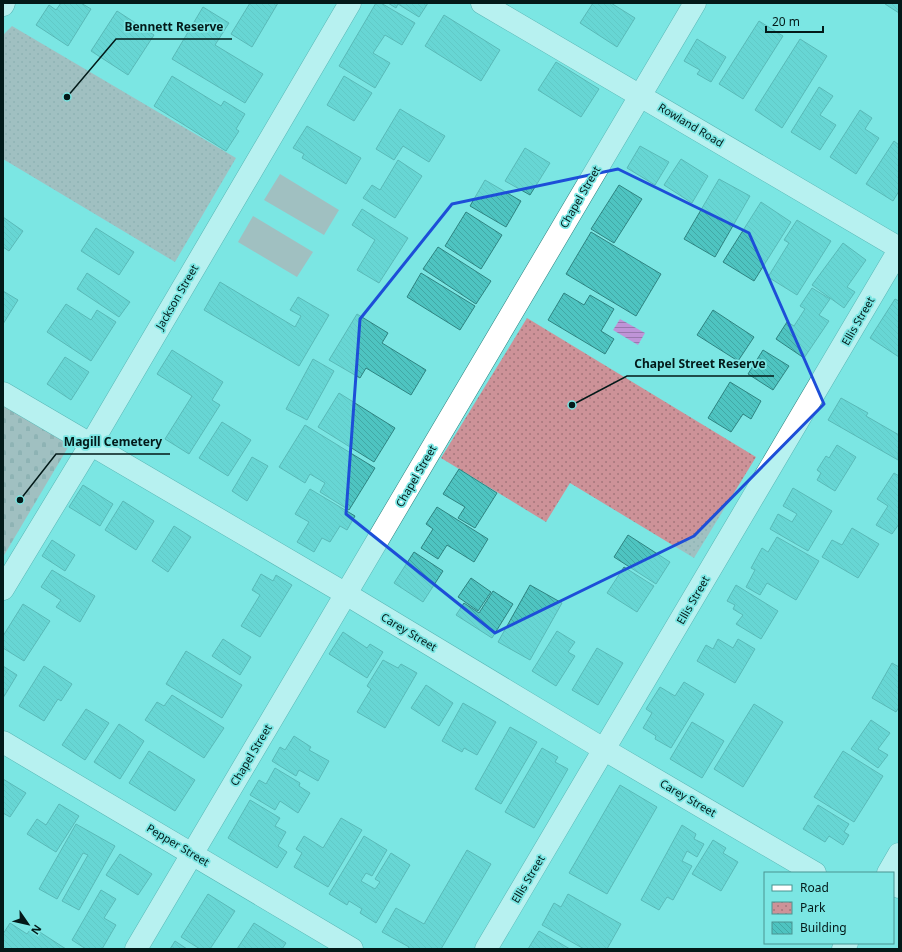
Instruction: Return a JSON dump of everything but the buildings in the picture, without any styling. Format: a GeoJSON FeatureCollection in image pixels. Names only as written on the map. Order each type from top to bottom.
{"type":"FeatureCollection","features":[{"type":"Feature","properties":{"kind":"street","name":"Jackson Street"},"geometry":{"type":"LineString","coordinates":[[3,589],[350,3]]}},
{"type":"Feature","properties":{"kind":"street","name":"Rowland Road"},"geometry":{"type":"LineString","coordinates":[[482,3],[899,249]]}},
{"type":"Feature","properties":{"kind":"street","name":"Chapel Street"},"geometry":{"type":"LineString","coordinates":[[136,949],[695,3]]}},
{"type":"Feature","properties":{"kind":"street","name":"Ellis Street"},"geometry":{"type":"LineString","coordinates":[[486,949],[605,750],[899,249]]}},
{"type":"Feature","properties":{"kind":"street","name":"Carey Street"},"geometry":{"type":"LineString","coordinates":[[3,393],[346,594],[605,750],[813,872]]}},
{"type":"Feature","properties":{"kind":"street","name":"Pepper Street"},"geometry":{"type":"LineString","coordinates":[[3,742],[352,949]]}},
{"type":"Feature","properties":{"kind":"street"},"geometry":{"type":"LineString","coordinates":[[889,872],[899,854]]}},
{"type":"Feature","properties":{"kind":"highlighted area"},"geometry":{"type":"Polygon","coordinates":[[[618,169],[749,233],[824,404],[694,536],[495,633],[346,514],[360,319],[452,204],[618,169]]]}},
{"type":"Feature","properties":{"kind":"green space"},"geometry":{"type":"Polygon","coordinates":[[[12,26],[236,158],[175,262],[3,159],[3,35],[12,26]]]}},
{"type":"Feature","properties":{"kind":"green space"},"geometry":{"type":"Polygon","coordinates":[[[280,174],[339,210],[324,235],[264,200],[280,174]]]}},
{"type":"Feature","properties":{"kind":"green space"},"geometry":{"type":"Polygon","coordinates":[[[253,216],[313,252],[297,277],[238,242],[253,216]]]}},
{"type":"Feature","properties":{"kind":"green space"},"geometry":{"type":"Polygon","coordinates":[[[527,318],[756,457],[694,558],[570,483],[546,522],[441,458],[527,318]]]}},
{"type":"Feature","properties":{"kind":"green space"},"geometry":{"type":"Polygon","coordinates":[[[3,404],[70,444],[3,557],[3,404]]]}},
{"type":"Feature","properties":{"kind":"shaded area"},"geometry":{"type":"Polygon","coordinates":[[[620,319],[645,333],[638,345],[613,330],[620,319]]]}},
{"type":"Feature","properties":{"kind":"place","name":"Bennett Reserve"},"geometry":{"type":"Point","coordinates":[67,97]}},
{"type":"Feature","properties":{"kind":"place","name":"Chapel Street Reserve"},"geometry":{"type":"Point","coordinates":[572,405]}},
{"type":"Feature","properties":{"kind":"place","name":"Magill Cemetery"},"geometry":{"type":"Point","coordinates":[20,500]}}]}
